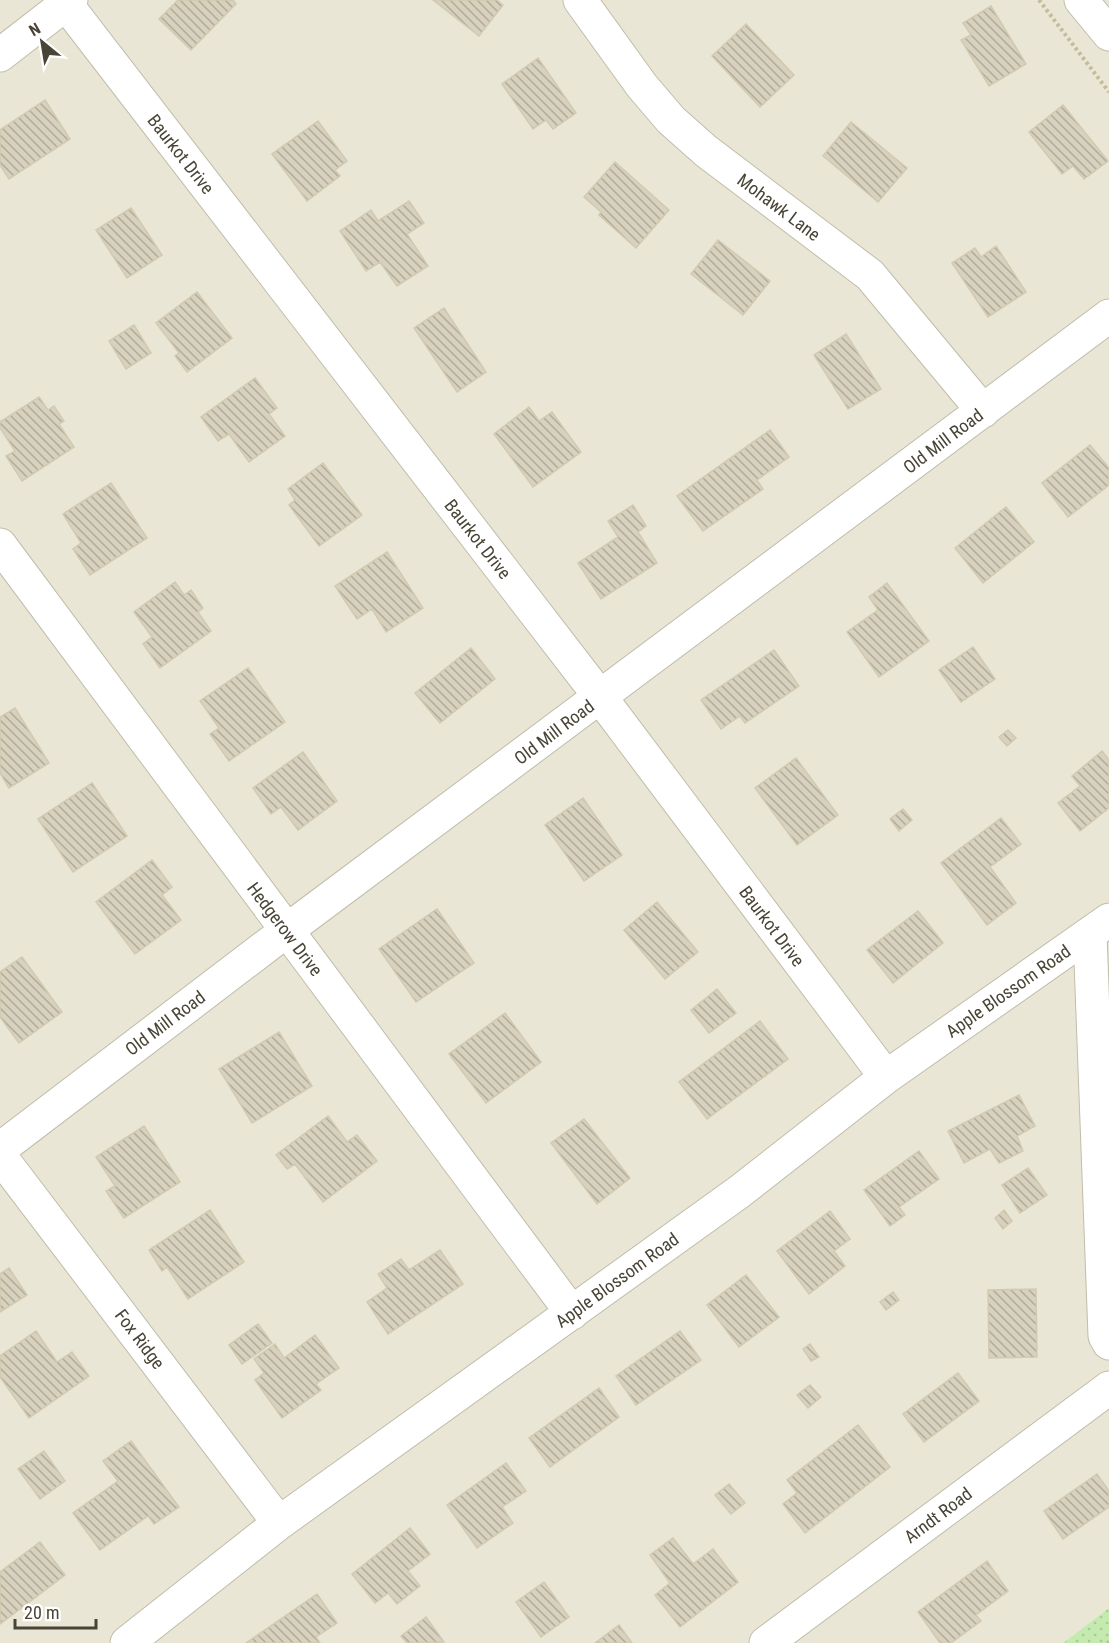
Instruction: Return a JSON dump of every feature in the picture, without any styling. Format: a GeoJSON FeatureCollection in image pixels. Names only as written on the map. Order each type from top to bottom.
{"type":"FeatureCollection","features":[{"type":"Feature","properties":{"kind":"street","name":"Mohawk Lane"},"geometry":{"type":"LineString","coordinates":[[580,0],[642,86],[671,120],[706,151],[870,275],[983,411]]}},
{"type":"Feature","properties":{"kind":"street"},"geometry":{"type":"LineString","coordinates":[[1081,0],[1109,34]]}},
{"type":"Feature","properties":{"kind":"street"},"geometry":{"type":"LineString","coordinates":[[0,55],[69,2]]}},
{"type":"Feature","properties":{"kind":"street","name":"Baurkot Drive"},"geometry":{"type":"LineString","coordinates":[[69,2],[601,698],[886,1077]]}},
{"type":"Feature","properties":{"kind":"street","name":"Old Mill Road"},"geometry":{"type":"LineString","coordinates":[[0,1149],[286,931],[601,698],[1109,316]]}},
{"type":"Feature","properties":{"kind":"street","name":"Hedgerow Drive"},"geometry":{"type":"LineString","coordinates":[[0,544],[572,1312]]}},
{"type":"Feature","properties":{"kind":"street"},"geometry":{"type":"LineString","coordinates":[[1099,927],[1105,1336],[1109,1343]]}},
{"type":"Feature","properties":{"kind":"street","name":"Apple Blossom Road"},"geometry":{"type":"LineString","coordinates":[[127,1643],[279,1523],[739,1192],[886,1077],[1099,927]]}},
{"type":"Feature","properties":{"kind":"street","name":"Fox Ridge"},"geometry":{"type":"LineString","coordinates":[[0,1156],[279,1523]]}},
{"type":"Feature","properties":{"kind":"street","name":"Arndt Road"},"geometry":{"type":"LineString","coordinates":[[766,1643],[1109,1388]]}},
{"type":"Feature","properties":{"kind":"path"},"geometry":{"type":"LineString","coordinates":[[1039,0],[1109,92]]}},
{"type":"Feature","properties":{"kind":"shaded area"},"geometry":{"type":"Polygon","coordinates":[[[0,0],[1109,0],[1109,1608],[1063,1643],[0,1643],[0,0]]]}},
{"type":"Feature","properties":{"kind":"green space"},"geometry":{"type":"Polygon","coordinates":[[[1109,1608],[1109,1643],[1063,1643],[1109,1608]]]}},
{"type":"Feature","properties":{"kind":"building"},"geometry":{"type":"Polygon","coordinates":[[[178,0],[233,0],[236,4],[191,50],[159,19],[178,0]]]}},
{"type":"Feature","properties":{"kind":"building"},"geometry":{"type":"Polygon","coordinates":[[[433,0],[497,0],[503,5],[479,36],[433,0]]]}},
{"type":"Feature","properties":{"kind":"building"},"geometry":{"type":"Polygon","coordinates":[[[991,6],[1026,64],[989,86],[961,40],[971,35],[963,23],[991,6]]]}},
{"type":"Feature","properties":{"kind":"building"},"geometry":{"type":"Polygon","coordinates":[[[746,24],[794,75],[760,107],[712,56],[746,24]]]}},
{"type":"Feature","properties":{"kind":"building"},"geometry":{"type":"Polygon","coordinates":[[[538,58],[576,113],[553,129],[546,120],[533,129],[502,84],[538,58]]]}},
{"type":"Feature","properties":{"kind":"building"},"geometry":{"type":"Polygon","coordinates":[[[45,100],[70,139],[9,179],[0,165],[0,130],[45,100]]]}},
{"type":"Feature","properties":{"kind":"building"},"geometry":{"type":"Polygon","coordinates":[[[1063,105],[1108,161],[1084,179],[1073,166],[1062,174],[1029,132],[1063,105]]]}},
{"type":"Feature","properties":{"kind":"building"},"geometry":{"type":"Polygon","coordinates":[[[318,121],[347,161],[335,170],[340,176],[307,201],[272,154],[318,121]]]}},
{"type":"Feature","properties":{"kind":"building"},"geometry":{"type":"Polygon","coordinates":[[[851,122],[907,168],[878,202],[823,156],[851,122]]]}},
{"type":"Feature","properties":{"kind":"building"},"geometry":{"type":"Polygon","coordinates":[[[615,162],[669,210],[636,248],[599,215],[601,212],[584,197],[615,162]]]}},
{"type":"Feature","properties":{"kind":"building"},"geometry":{"type":"Polygon","coordinates":[[[409,201],[424,223],[407,234],[428,266],[397,286],[380,262],[366,271],[340,231],[371,210],[378,221],[409,201]]]}},
{"type":"Feature","properties":{"kind":"building"},"geometry":{"type":"Polygon","coordinates":[[[131,208],[162,255],[127,278],[96,230],[131,208]]]}},
{"type":"Feature","properties":{"kind":"building"},"geometry":{"type":"Polygon","coordinates":[[[718,240],[770,281],[743,315],[691,274],[718,240]]]}},
{"type":"Feature","properties":{"kind":"building"},"geometry":{"type":"Polygon","coordinates":[[[996,246],[1026,292],[988,317],[952,263],[975,248],[981,257],[996,246]]]}},
{"type":"Feature","properties":{"kind":"building"},"geometry":{"type":"Polygon","coordinates":[[[197,292],[232,338],[187,372],[175,356],[179,353],[156,323],[197,292]]]}},
{"type":"Feature","properties":{"kind":"building"},"geometry":{"type":"Polygon","coordinates":[[[444,308],[486,372],[457,392],[414,328],[444,308]]]}},
{"type":"Feature","properties":{"kind":"building"},"geometry":{"type":"Polygon","coordinates":[[[134,325],[151,353],[126,369],[109,341],[134,325]]]}},
{"type":"Feature","properties":{"kind":"building"},"geometry":{"type":"Polygon","coordinates":[[[846,334],[881,389],[848,409],[814,355],[846,334]]]}},
{"type":"Feature","properties":{"kind":"building"},"geometry":{"type":"Polygon","coordinates":[[[255,378],[277,408],[269,414],[285,436],[249,462],[229,434],[218,441],[201,417],[255,378]]]}},
{"type":"Feature","properties":{"kind":"building"},"geometry":{"type":"Polygon","coordinates":[[[39,397],[48,410],[54,406],[64,421],[59,424],[74,447],[22,481],[6,456],[15,451],[0,428],[0,422],[39,397]]]}},
{"type":"Feature","properties":{"kind":"building"},"geometry":{"type":"Polygon","coordinates":[[[529,407],[539,421],[552,412],[581,452],[533,487],[494,434],[529,407]]]}},
{"type":"Feature","properties":{"kind":"building"},"geometry":{"type":"Polygon","coordinates":[[[770,430],[789,457],[757,480],[763,489],[703,531],[677,496],[770,430]]]}},
{"type":"Feature","properties":{"kind":"building"},"geometry":{"type":"Polygon","coordinates":[[[1090,445],[1109,468],[1109,485],[1068,517],[1042,483],[1090,445]]]}},
{"type":"Feature","properties":{"kind":"building"},"geometry":{"type":"Polygon","coordinates":[[[323,463],[362,515],[319,546],[289,505],[295,500],[288,489],[323,463]]]}},
{"type":"Feature","properties":{"kind":"building"},"geometry":{"type":"Polygon","coordinates":[[[111,483],[147,538],[90,575],[73,549],[81,543],[63,514],[111,483]]]}},
{"type":"Feature","properties":{"kind":"building"},"geometry":{"type":"Polygon","coordinates":[[[633,505],[646,526],[638,532],[657,563],[601,599],[578,563],[618,537],[608,521],[633,505]]]}},
{"type":"Feature","properties":{"kind":"building"},"geometry":{"type":"Polygon","coordinates":[[[1006,507],[1034,542],[983,583],[955,548],[1006,507]]]}},
{"type":"Feature","properties":{"kind":"building"},"geometry":{"type":"Polygon","coordinates":[[[387,552],[423,608],[386,632],[372,609],[357,619],[335,586],[387,552]]]}},
{"type":"Feature","properties":{"kind":"building"},"geometry":{"type":"Polygon","coordinates":[[[175,582],[184,595],[191,590],[203,608],[198,612],[211,631],[160,668],[143,644],[152,637],[134,612],[175,582]]]}},
{"type":"Feature","properties":{"kind":"building"},"geometry":{"type":"Polygon","coordinates":[[[887,583],[929,641],[879,677],[847,632],[878,610],[869,597],[887,583]]]}},
{"type":"Feature","properties":{"kind":"building"},"geometry":{"type":"Polygon","coordinates":[[[973,647],[995,679],[961,702],[939,670],[973,647]]]}},
{"type":"Feature","properties":{"kind":"building"},"geometry":{"type":"Polygon","coordinates":[[[471,648],[495,679],[440,723],[415,693],[471,648]]]}},
{"type":"Feature","properties":{"kind":"building"},"geometry":{"type":"Polygon","coordinates":[[[774,650],[799,686],[745,723],[740,716],[721,729],[701,700],[774,650]]]}},
{"type":"Feature","properties":{"kind":"building"},"geometry":{"type":"Polygon","coordinates":[[[248,668],[285,722],[229,761],[210,734],[219,728],[200,701],[248,668]]]}},
{"type":"Feature","properties":{"kind":"building"},"geometry":{"type":"Polygon","coordinates":[[[15,708],[49,763],[9,788],[0,773],[0,717],[15,708]]]}},
{"type":"Feature","properties":{"kind":"building"},"geometry":{"type":"Polygon","coordinates":[[[1008,730],[1016,738],[1007,746],[999,737],[1008,730]]]}},
{"type":"Feature","properties":{"kind":"building"},"geometry":{"type":"Polygon","coordinates":[[[1102,751],[1109,760],[1109,808],[1080,831],[1058,803],[1080,786],[1072,776],[1102,751]]]}},
{"type":"Feature","properties":{"kind":"building"},"geometry":{"type":"Polygon","coordinates":[[[303,752],[337,801],[298,830],[281,807],[271,814],[253,788],[303,752]]]}},
{"type":"Feature","properties":{"kind":"building"},"geometry":{"type":"Polygon","coordinates":[[[796,758],[838,815],[797,845],[755,788],[796,758]]]}},
{"type":"Feature","properties":{"kind":"building"},"geometry":{"type":"Polygon","coordinates":[[[92,783],[127,836],[73,872],[38,819],[92,783]]]}},
{"type":"Feature","properties":{"kind":"building"},"geometry":{"type":"Polygon","coordinates":[[[583,798],[622,855],[584,881],[545,825],[583,798]]]}},
{"type":"Feature","properties":{"kind":"building"},"geometry":{"type":"Polygon","coordinates":[[[903,809],[912,820],[899,831],[890,819],[903,809]]]}},
{"type":"Feature","properties":{"kind":"building"},"geometry":{"type":"Polygon","coordinates":[[[1001,818],[1021,844],[990,867],[1016,903],[987,925],[941,863],[1001,818]]]}},
{"type":"Feature","properties":{"kind":"building"},"geometry":{"type":"Polygon","coordinates":[[[152,860],[172,887],[162,895],[181,920],[135,954],[96,902],[152,860]]]}},
{"type":"Feature","properties":{"kind":"building"},"geometry":{"type":"Polygon","coordinates":[[[657,902],[698,952],[665,979],[624,930],[657,902]]]}},
{"type":"Feature","properties":{"kind":"building"},"geometry":{"type":"Polygon","coordinates":[[[437,909],[474,963],[416,1002],[379,949],[437,909]]]}},
{"type":"Feature","properties":{"kind":"building"},"geometry":{"type":"Polygon","coordinates":[[[918,911],[943,943],[893,983],[867,950],[918,911]]]}},
{"type":"Feature","properties":{"kind":"building"},"geometry":{"type":"Polygon","coordinates":[[[22,957],[62,1012],[19,1043],[0,1017],[0,972],[22,957]]]}},
{"type":"Feature","properties":{"kind":"building"},"geometry":{"type":"Polygon","coordinates":[[[717,989],[736,1013],[709,1033],[691,1010],[717,989]]]}},
{"type":"Feature","properties":{"kind":"building"},"geometry":{"type":"Polygon","coordinates":[[[505,1013],[541,1062],[486,1103],[449,1054],[505,1013]]]}},
{"type":"Feature","properties":{"kind":"building"},"geometry":{"type":"Polygon","coordinates":[[[760,1021],[788,1059],[707,1119],[679,1082],[760,1021]]]}},
{"type":"Feature","properties":{"kind":"building"},"geometry":{"type":"Polygon","coordinates":[[[279,1032],[312,1086],[252,1123],[219,1069],[279,1032]]]}},
{"type":"Feature","properties":{"kind":"building"},"geometry":{"type":"Polygon","coordinates":[[[1019,1095],[1035,1126],[1017,1136],[1023,1151],[999,1163],[990,1149],[964,1163],[948,1131],[1019,1095]]]}},
{"type":"Feature","properties":{"kind":"building"},"geometry":{"type":"Polygon","coordinates":[[[328,1116],[347,1142],[357,1135],[377,1161],[323,1202],[295,1164],[287,1169],[276,1155],[328,1116]]]}},
{"type":"Feature","properties":{"kind":"building"},"geometry":{"type":"Polygon","coordinates":[[[584,1119],[630,1178],[597,1204],[551,1143],[584,1119]]]}},
{"type":"Feature","properties":{"kind":"building"},"geometry":{"type":"Polygon","coordinates":[[[144,1126],[180,1182],[124,1218],[106,1191],[115,1186],[96,1157],[144,1126]]]}},
{"type":"Feature","properties":{"kind":"building"},"geometry":{"type":"Polygon","coordinates":[[[919,1151],[939,1179],[899,1207],[905,1215],[890,1226],[864,1190],[919,1151]]]}},
{"type":"Feature","properties":{"kind":"building"},"geometry":{"type":"Polygon","coordinates":[[[1028,1168],[1047,1195],[1020,1213],[1002,1185],[1028,1168]]]}},
{"type":"Feature","properties":{"kind":"building"},"geometry":{"type":"Polygon","coordinates":[[[210,1210],[244,1262],[188,1299],[167,1267],[162,1271],[149,1250],[210,1210]]]}},
{"type":"Feature","properties":{"kind":"building"},"geometry":{"type":"Polygon","coordinates":[[[1004,1210],[1012,1221],[1003,1229],[995,1218],[1004,1210]]]}},
{"type":"Feature","properties":{"kind":"building"},"geometry":{"type":"Polygon","coordinates":[[[830,1211],[850,1239],[834,1251],[845,1266],[809,1294],[777,1251],[830,1211]]]}},
{"type":"Feature","properties":{"kind":"building"},"geometry":{"type":"Polygon","coordinates":[[[440,1250],[463,1284],[388,1334],[367,1302],[387,1288],[378,1274],[401,1259],[409,1270],[440,1250]]]}},
{"type":"Feature","properties":{"kind":"building"},"geometry":{"type":"Polygon","coordinates":[[[9,1268],[27,1295],[0,1312],[0,1274],[9,1268]]]}},
{"type":"Feature","properties":{"kind":"building"},"geometry":{"type":"Polygon","coordinates":[[[746,1275],[779,1317],[739,1347],[707,1305],[746,1275]]]}},
{"type":"Feature","properties":{"kind":"building"},"geometry":{"type":"Polygon","coordinates":[[[1036,1289],[1037,1357],[989,1358],[988,1290],[1036,1289]]]}},
{"type":"Feature","properties":{"kind":"building"},"geometry":{"type":"Polygon","coordinates":[[[893,1292],[899,1300],[886,1310],[880,1302],[893,1292]]]}},
{"type":"Feature","properties":{"kind":"building"},"geometry":{"type":"Polygon","coordinates":[[[258,1324],[272,1343],[242,1364],[229,1345],[258,1324]]]}},
{"type":"Feature","properties":{"kind":"building"},"geometry":{"type":"Polygon","coordinates":[[[36,1331],[57,1362],[72,1352],[89,1376],[29,1418],[0,1377],[0,1356],[36,1331]]]}},
{"type":"Feature","properties":{"kind":"building"},"geometry":{"type":"Polygon","coordinates":[[[680,1331],[701,1360],[636,1405],[616,1376],[680,1331]]]}},
{"type":"Feature","properties":{"kind":"building"},"geometry":{"type":"Polygon","coordinates":[[[315,1335],[339,1368],[316,1384],[321,1390],[282,1418],[255,1380],[264,1373],[254,1359],[275,1344],[284,1358],[315,1335]]]}},
{"type":"Feature","properties":{"kind":"building"},"geometry":{"type":"Polygon","coordinates":[[[810,1344],[819,1357],[811,1361],[803,1349],[810,1344]]]}},
{"type":"Feature","properties":{"kind":"building"},"geometry":{"type":"Polygon","coordinates":[[[958,1373],[979,1401],[924,1442],[903,1414],[958,1373]]]}},
{"type":"Feature","properties":{"kind":"building"},"geometry":{"type":"Polygon","coordinates":[[[810,1385],[821,1397],[808,1408],[797,1395],[810,1385]]]}},
{"type":"Feature","properties":{"kind":"building"},"geometry":{"type":"Polygon","coordinates":[[[599,1388],[619,1417],[550,1467],[529,1438],[599,1388]]]}},
{"type":"Feature","properties":{"kind":"building"},"geometry":{"type":"Polygon","coordinates":[[[858,1425],[890,1467],[805,1533],[783,1504],[797,1493],[787,1480],[858,1425]]]}},
{"type":"Feature","properties":{"kind":"building"},"geometry":{"type":"Polygon","coordinates":[[[131,1441],[179,1507],[154,1524],[148,1516],[100,1550],[73,1513],[118,1481],[103,1461],[131,1441]]]}},
{"type":"Feature","properties":{"kind":"building"},"geometry":{"type":"Polygon","coordinates":[[[44,1451],[65,1481],[40,1499],[18,1469],[44,1451]]]}},
{"type":"Feature","properties":{"kind":"building"},"geometry":{"type":"Polygon","coordinates":[[[506,1463],[526,1491],[502,1507],[513,1523],[477,1548],[447,1505],[506,1463]]]}},
{"type":"Feature","properties":{"kind":"building"},"geometry":{"type":"Polygon","coordinates":[[[1097,1474],[1109,1491],[1109,1507],[1063,1539],[1044,1511],[1097,1474]]]}},
{"type":"Feature","properties":{"kind":"building"},"geometry":{"type":"Polygon","coordinates":[[[729,1484],[745,1503],[731,1514],[715,1495],[729,1484]]]}},
{"type":"Feature","properties":{"kind":"building"},"geometry":{"type":"Polygon","coordinates":[[[410,1528],[430,1554],[408,1571],[420,1586],[397,1604],[388,1593],[375,1603],[352,1574],[410,1528]]]}},
{"type":"Feature","properties":{"kind":"building"},"geometry":{"type":"Polygon","coordinates":[[[673,1538],[693,1564],[713,1549],[738,1582],[680,1627],[655,1595],[670,1583],[650,1555],[673,1538]]]}},
{"type":"Feature","properties":{"kind":"building"},"geometry":{"type":"Polygon","coordinates":[[[40,1542],[65,1575],[0,1624],[0,1572],[40,1542]]]}},
{"type":"Feature","properties":{"kind":"building"},"geometry":{"type":"Polygon","coordinates":[[[987,1561],[1008,1591],[976,1615],[981,1621],[951,1643],[940,1643],[918,1612],[987,1561]]]}},
{"type":"Feature","properties":{"kind":"building"},"geometry":{"type":"Polygon","coordinates":[[[544,1582],[569,1617],[541,1637],[516,1602],[544,1582]]]}},
{"type":"Feature","properties":{"kind":"building"},"geometry":{"type":"Polygon","coordinates":[[[317,1594],[337,1623],[316,1637],[320,1643],[246,1643],[317,1594]]]}},
{"type":"Feature","properties":{"kind":"building"},"geometry":{"type":"Polygon","coordinates":[[[426,1617],[444,1642],[407,1643],[401,1636],[426,1617]]]}},
{"type":"Feature","properties":{"kind":"building"},"geometry":{"type":"Polygon","coordinates":[[[619,1625],[632,1643],[595,1643],[619,1625]]]}}]}
